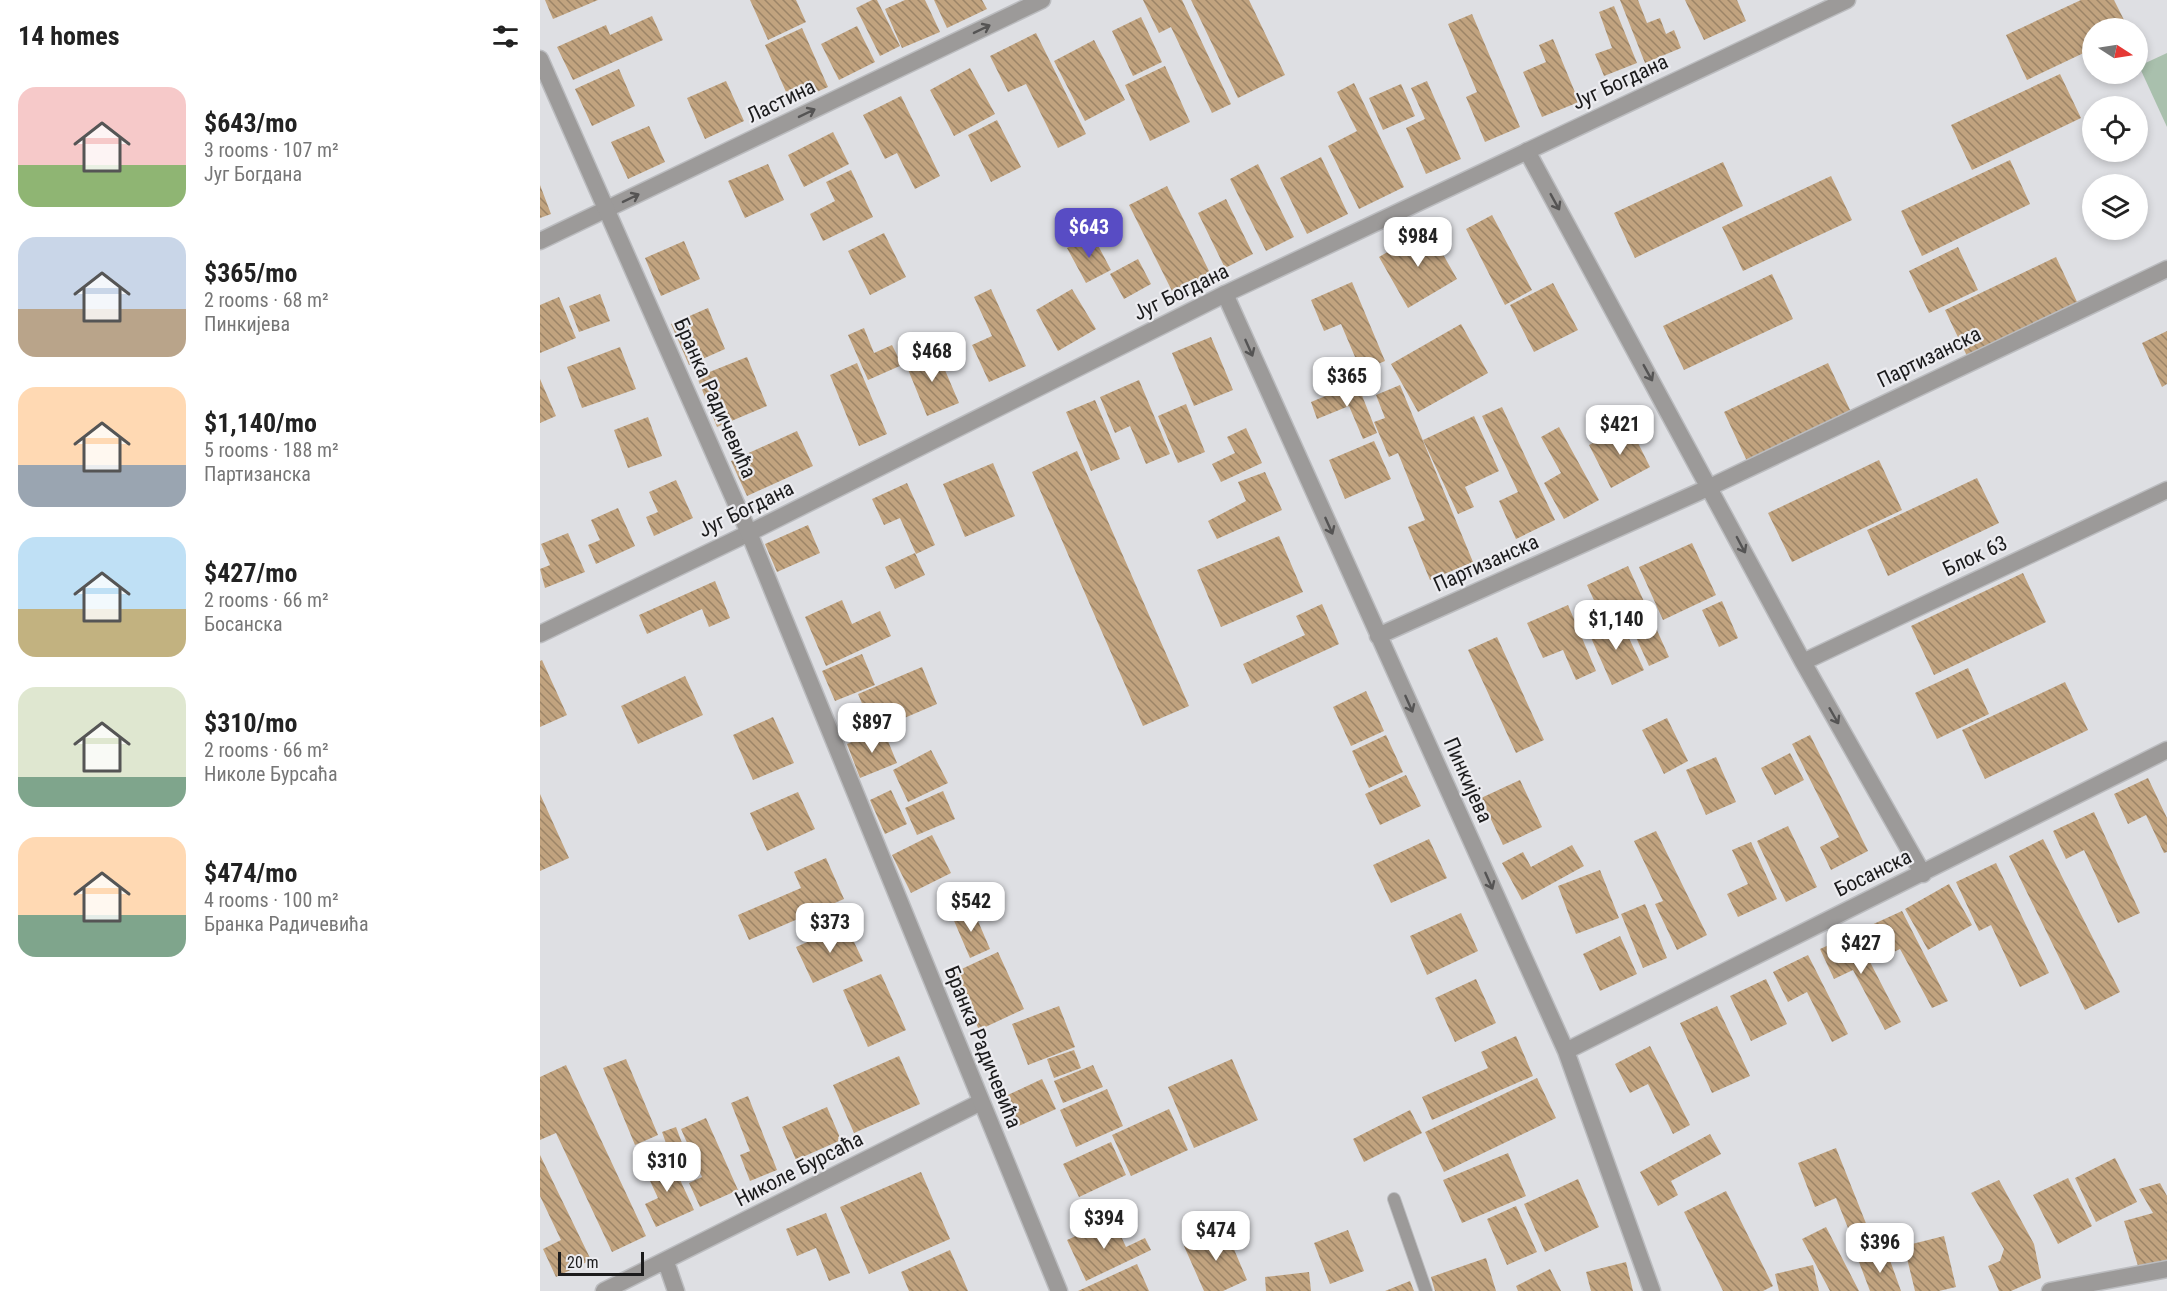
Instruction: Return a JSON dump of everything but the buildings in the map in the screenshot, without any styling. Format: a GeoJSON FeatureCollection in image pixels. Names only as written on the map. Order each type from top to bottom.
{"type":"FeatureCollection","features":[{"type":"Feature","properties":{"kind":"street","name":"Ластина"},"geometry":{"type":"LineString","coordinates":[[540,241],[1042,0]]}},
{"type":"Feature","properties":{"kind":"street","name":"Југ Богдана"},"geometry":{"type":"LineString","coordinates":[[540,634],[749,533],[1225,294],[1847,0]]}},
{"type":"Feature","properties":{"kind":"street","name":"Бранка Радичевића"},"geometry":{"type":"LineString","coordinates":[[540,59],[749,533],[1059,1291]]}},
{"type":"Feature","properties":{"kind":"street"},"geometry":{"type":"LineString","coordinates":[[1527,151],[1803,662],[1923,874]]}},
{"type":"Feature","properties":{"kind":"street","name":"Партизанска"},"geometry":{"type":"LineString","coordinates":[[1378,636],[1710,487],[2167,269]]}},
{"type":"Feature","properties":{"kind":"street","name":"Пинкијева"},"geometry":{"type":"LineString","coordinates":[[1225,294],[1566,1051],[1652,1291]]}},
{"type":"Feature","properties":{"kind":"street","name":"Блок 63"},"geometry":{"type":"LineString","coordinates":[[1803,662],[2167,490]]}},
{"type":"Feature","properties":{"kind":"street","name":"Босанска"},"geometry":{"type":"LineString","coordinates":[[1566,1051],[2167,750]]}},
{"type":"Feature","properties":{"kind":"street","name":"Николе Бурсаћа"},"geometry":{"type":"LineString","coordinates":[[604,1291],[666,1262],[981,1102]]}},
{"type":"Feature","properties":{"kind":"street"},"geometry":{"type":"LineString","coordinates":[[666,1262],[676,1291]]}},
{"type":"Feature","properties":{"kind":"street"},"geometry":{"type":"LineString","coordinates":[[2050,1291],[2167,1269]]}},
{"type":"Feature","properties":{"kind":"lane"},"geometry":{"type":"LineString","coordinates":[[1394,1199],[1426,1291]]}},
{"type":"Feature","properties":{"kind":"green space"},"geometry":{"type":"Polygon","coordinates":[[[2167,53],[2167,127],[2147,84],[2148,62],[2167,53]]]}}]}
